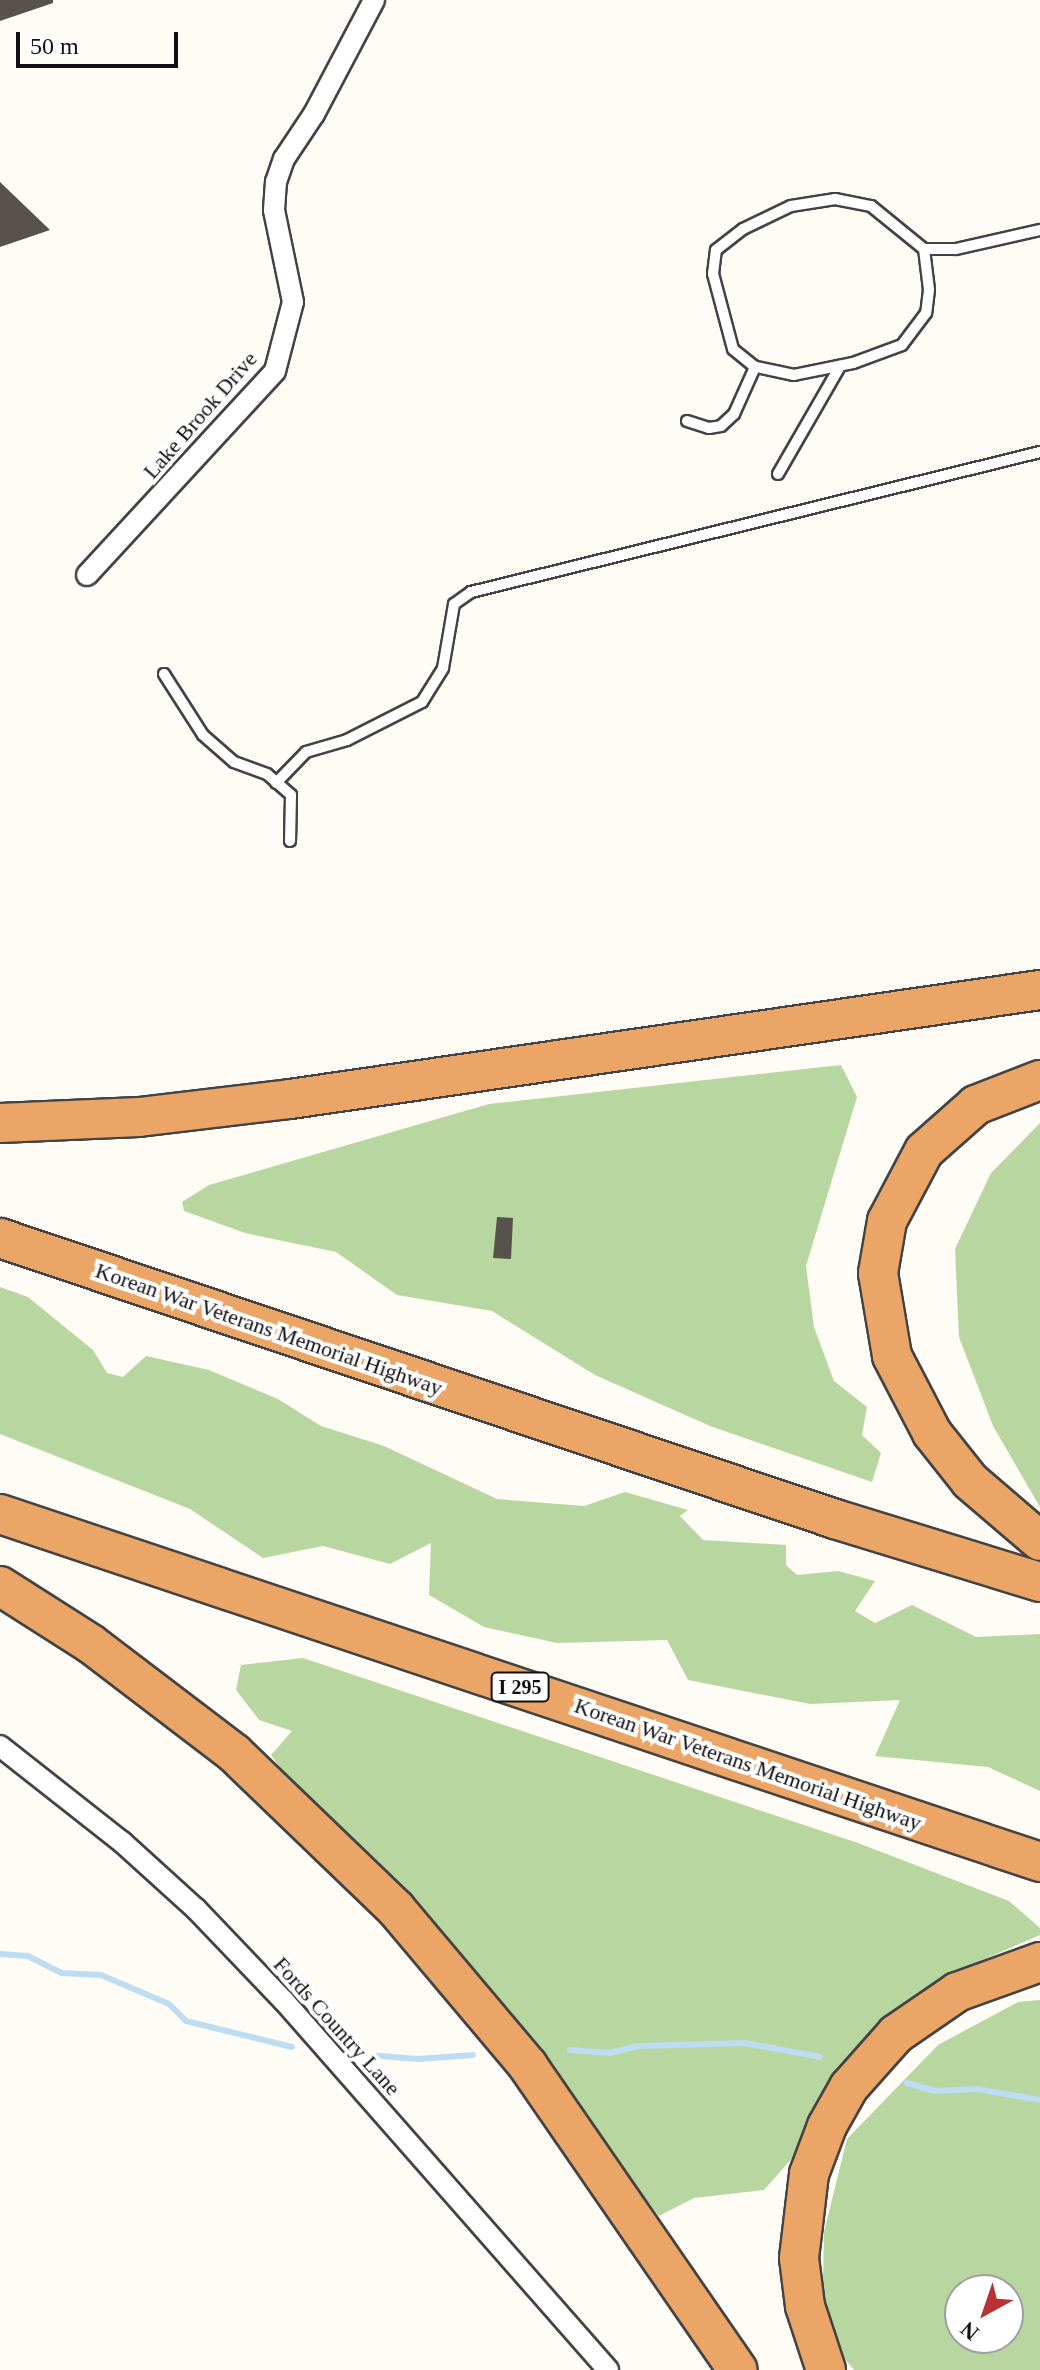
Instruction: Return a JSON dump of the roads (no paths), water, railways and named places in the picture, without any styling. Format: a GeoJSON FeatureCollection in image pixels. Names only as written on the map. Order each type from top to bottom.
{"type":"FeatureCollection","features":[{"type":"Feature","properties":{"kind":"highway"},"geometry":{"type":"LineString","coordinates":[[0,1123],[139,1117],[290,1099],[1040,990]]}},
{"type":"Feature","properties":{"kind":"highway"},"geometry":{"type":"LineString","coordinates":[[1040,1080],[976,1105],[924,1151],[887,1221],[878,1285],[892,1356],[932,1433],[970,1481],[1040,1541]]}},
{"type":"Feature","properties":{"kind":"highway","name":"Korean War Veterans Memorial Highway"},"geometry":{"type":"LineString","coordinates":[[0,1238],[835,1519],[1040,1582]]}},
{"type":"Feature","properties":{"kind":"highway","name":"Korean War Veterans Memorial Highway"},"geometry":{"type":"LineString","coordinates":[[0,1514],[1040,1862]]}},
{"type":"Feature","properties":{"kind":"highway"},"geometry":{"type":"LineString","coordinates":[[0,1586],[91,1644],[234,1753],[396,1909],[528,2066],[738,2370]]}},
{"type":"Feature","properties":{"kind":"highway"},"geometry":{"type":"LineString","coordinates":[[826,2370],[805,2306],[799,2258],[809,2174],[827,2126],[849,2087],[896,2034],[957,1992],[1040,1962]]}},
{"type":"Feature","properties":{"kind":"street","name":"Lake Brook Drive"},"geometry":{"type":"LineString","coordinates":[[87,575],[275,371],[293,302],[274,210],[276,182],[374,0]]}},
{"type":"Feature","properties":{"kind":"street","name":"Fords Country Lane"},"geometry":{"type":"LineString","coordinates":[[0,1746],[111,1832],[196,1909],[284,2001],[608,2370]]}},
{"type":"Feature","properties":{"kind":"lane"},"geometry":{"type":"LineString","coordinates":[[924,249],[929,290],[926,313],[902,345],[840,366],[794,375],[755,367],[733,349],[713,274],[716,250],[743,229],[791,206],[835,199],[871,206],[924,249],[956,249],[1040,230]]}},
{"type":"Feature","properties":{"kind":"lane"},"geometry":{"type":"LineString","coordinates":[[778,474],[840,366]]}},
{"type":"Feature","properties":{"kind":"lane"},"geometry":{"type":"LineString","coordinates":[[687,421],[709,428],[721,426],[734,414],[755,367]]}},
{"type":"Feature","properties":{"kind":"lane"},"geometry":{"type":"LineString","coordinates":[[276,783],[306,752],[347,740],[422,702],[443,668],[454,604],[471,592],[1040,452]]}},
{"type":"Feature","properties":{"kind":"lane"},"geometry":{"type":"LineString","coordinates":[[164,674],[203,735],[234,762],[276,783],[291,795],[290,841]]}},
{"type":"Feature","properties":{"kind":"waterway"},"geometry":{"type":"LineString","coordinates":[[0,1954],[28,1956],[61,1973],[101,1975],[169,2004],[186,2021],[292,2047]]}},
{"type":"Feature","properties":{"kind":"waterway"},"geometry":{"type":"LineString","coordinates":[[570,2050],[610,2053],[638,2046],[744,2043],[820,2057]]}},
{"type":"Feature","properties":{"kind":"waterway"},"geometry":{"type":"LineString","coordinates":[[357,2054],[418,2059],[473,2055]]}},
{"type":"Feature","properties":{"kind":"waterway"},"geometry":{"type":"LineString","coordinates":[[907,2083],[935,2091],[976,2089],[1040,2100]]}}]}
